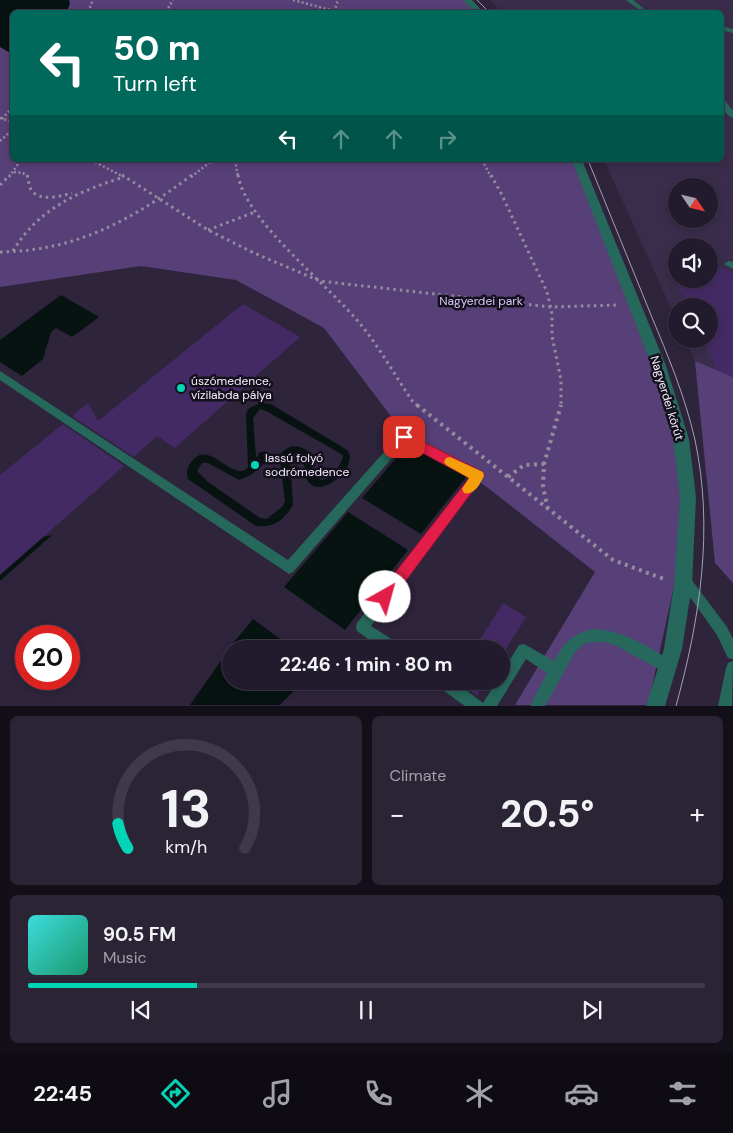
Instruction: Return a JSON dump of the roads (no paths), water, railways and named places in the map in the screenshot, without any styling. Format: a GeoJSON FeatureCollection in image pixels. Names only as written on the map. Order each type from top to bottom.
{"type":"FeatureCollection","features":[{"type":"Feature","properties":{"kind":"street"},"geometry":{"type":"LineString","coordinates":[[468,0],[476,10]]}},
{"type":"Feature","properties":{"kind":"street","name":"Nagyerdei körút"},"geometry":{"type":"LineString","coordinates":[[578,162],[659,366],[681,439],[688,497],[683,581],[679,617],[668,666],[655,706]]}},
{"type":"Feature","properties":{"kind":"lane"},"geometry":{"type":"LineString","coordinates":[[629,0],[642,10]]}},
{"type":"Feature","properties":{"kind":"lane"},"geometry":{"type":"LineString","coordinates":[[724,104],[733,115]]}},
{"type":"Feature","properties":{"kind":"lane"},"geometry":{"type":"LineString","coordinates":[[0,375],[289,568],[404,437],[478,476],[362,627],[381,640]]}},
{"type":"Feature","properties":{"kind":"lane"},"geometry":{"type":"LineString","coordinates":[[683,581],[722,631],[733,653]]}},
{"type":"Feature","properties":{"kind":"lane"},"geometry":{"type":"LineString","coordinates":[[537,706],[571,646],[584,637],[606,636],[628,643],[668,666]]}},
{"type":"Feature","properties":{"kind":"lane"},"geometry":{"type":"LineString","coordinates":[[489,706],[524,650],[557,671]]}},
{"type":"Feature","properties":{"kind":"lane"},"geometry":{"type":"LineString","coordinates":[[724,706],[733,668]]}},
{"type":"Feature","properties":{"kind":"lane"},"geometry":{"type":"LineString","coordinates":[[455,690],[478,706]]}},
{"type":"Feature","properties":{"kind":"tram line"},"geometry":{"type":"LineString","coordinates":[[477,0],[487,10]]}},
{"type":"Feature","properties":{"kind":"tram line"},"geometry":{"type":"LineString","coordinates":[[589,162],[676,376],[691,424],[701,473],[704,540],[702,574],[692,640],[676,706]]}},
{"type":"Feature","properties":{"kind":"place","name":"úszómedence, vízilabda pálya"},"geometry":{"type":"Point","coordinates":[181,388]}},
{"type":"Feature","properties":{"kind":"place","name":"lassú folyó sodrómedence"},"geometry":{"type":"Point","coordinates":[255,465]}},
{"type":"Feature","properties":{"kind":"park label","name":"Nagyerdei park"},"geometry":{"type":"Point","coordinates":[481,301]}}]}
